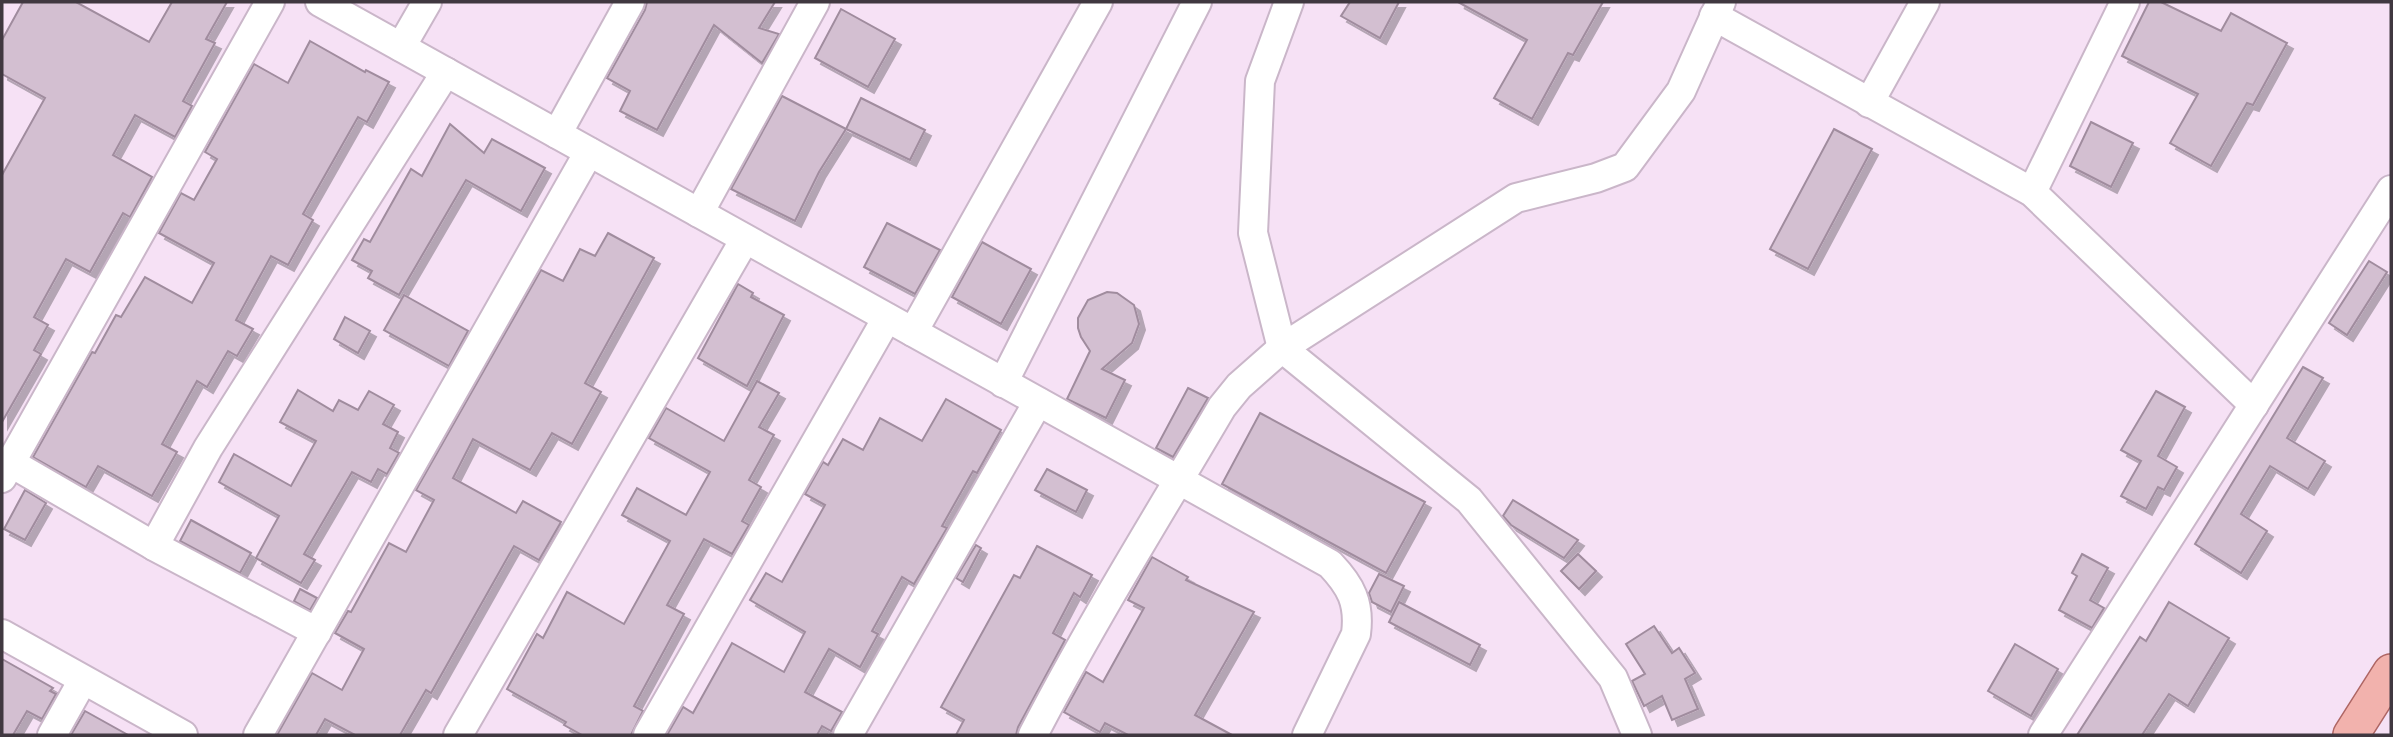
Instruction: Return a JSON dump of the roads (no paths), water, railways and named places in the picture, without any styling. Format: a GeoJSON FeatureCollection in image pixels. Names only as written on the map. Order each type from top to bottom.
{"type":"FeatureCollection","features":[{"type":"Feature","properties":{"kind":"main road"},"geometry":{"type":"LineString","coordinates":[[2351,735],[2391,671]]}},
{"type":"Feature","properties":{"kind":"street"},"geometry":{"type":"LineString","coordinates":[[270,2],[6,471],[317,632]]}},
{"type":"Feature","properties":{"kind":"street"},"geometry":{"type":"LineString","coordinates":[[320,2],[1330,564],[1345,580],[1353,596],[1358,617],[1356,634],[1307,735]]}},
{"type":"Feature","properties":{"kind":"street"},"geometry":{"type":"LineString","coordinates":[[401,47],[426,2]]}},
{"type":"Feature","properties":{"kind":"street"},"geometry":{"type":"LineString","coordinates":[[557,134],[630,2]]}},
{"type":"Feature","properties":{"kind":"street"},"geometry":{"type":"LineString","coordinates":[[699,213],[815,2]]}},
{"type":"Feature","properties":{"kind":"street"},"geometry":{"type":"LineString","coordinates":[[913,332],[1098,2]]}},
{"type":"Feature","properties":{"kind":"street"},"geometry":{"type":"LineString","coordinates":[[1003,383],[1197,2]]}},
{"type":"Feature","properties":{"kind":"street"},"geometry":{"type":"LineString","coordinates":[[1289,2],[1260,81],[1253,233],[1282,348],[1469,500],[1614,678],[1637,735]]}},
{"type":"Feature","properties":{"kind":"street"},"geometry":{"type":"LineString","coordinates":[[1869,103],[1925,2]]}},
{"type":"Feature","properties":{"kind":"street"},"geometry":{"type":"LineString","coordinates":[[2032,192],[2125,2]]}},
{"type":"Feature","properties":{"kind":"street"},"geometry":{"type":"LineString","coordinates":[[1033,735],[1069,666],[1222,407],[1239,386],[1282,348],[1516,198],[1596,178],[1625,167],[1681,91],[1718,9],[1869,103],[2032,192],[2254,405]]}},
{"type":"Feature","properties":{"kind":"street"},"geometry":{"type":"LineString","coordinates":[[154,546],[208,449],[446,72]]}},
{"type":"Feature","properties":{"kind":"street"},"geometry":{"type":"LineString","coordinates":[[258,735],[589,152]]}},
{"type":"Feature","properties":{"kind":"street"},"geometry":{"type":"LineString","coordinates":[[2043,735],[2391,190]]}},
{"type":"Feature","properties":{"kind":"street"},"geometry":{"type":"LineString","coordinates":[[458,735],[745,239]]}},
{"type":"Feature","properties":{"kind":"street"},"geometry":{"type":"LineString","coordinates":[[648,735],[887,318]]}},
{"type":"Feature","properties":{"kind":"street"},"geometry":{"type":"LineString","coordinates":[[848,735],[1038,402]]}},
{"type":"Feature","properties":{"kind":"street"},"geometry":{"type":"LineString","coordinates":[[2,634],[183,735]]}},
{"type":"Feature","properties":{"kind":"street"},"geometry":{"type":"LineString","coordinates":[[52,735],[83,680]]}}]}
